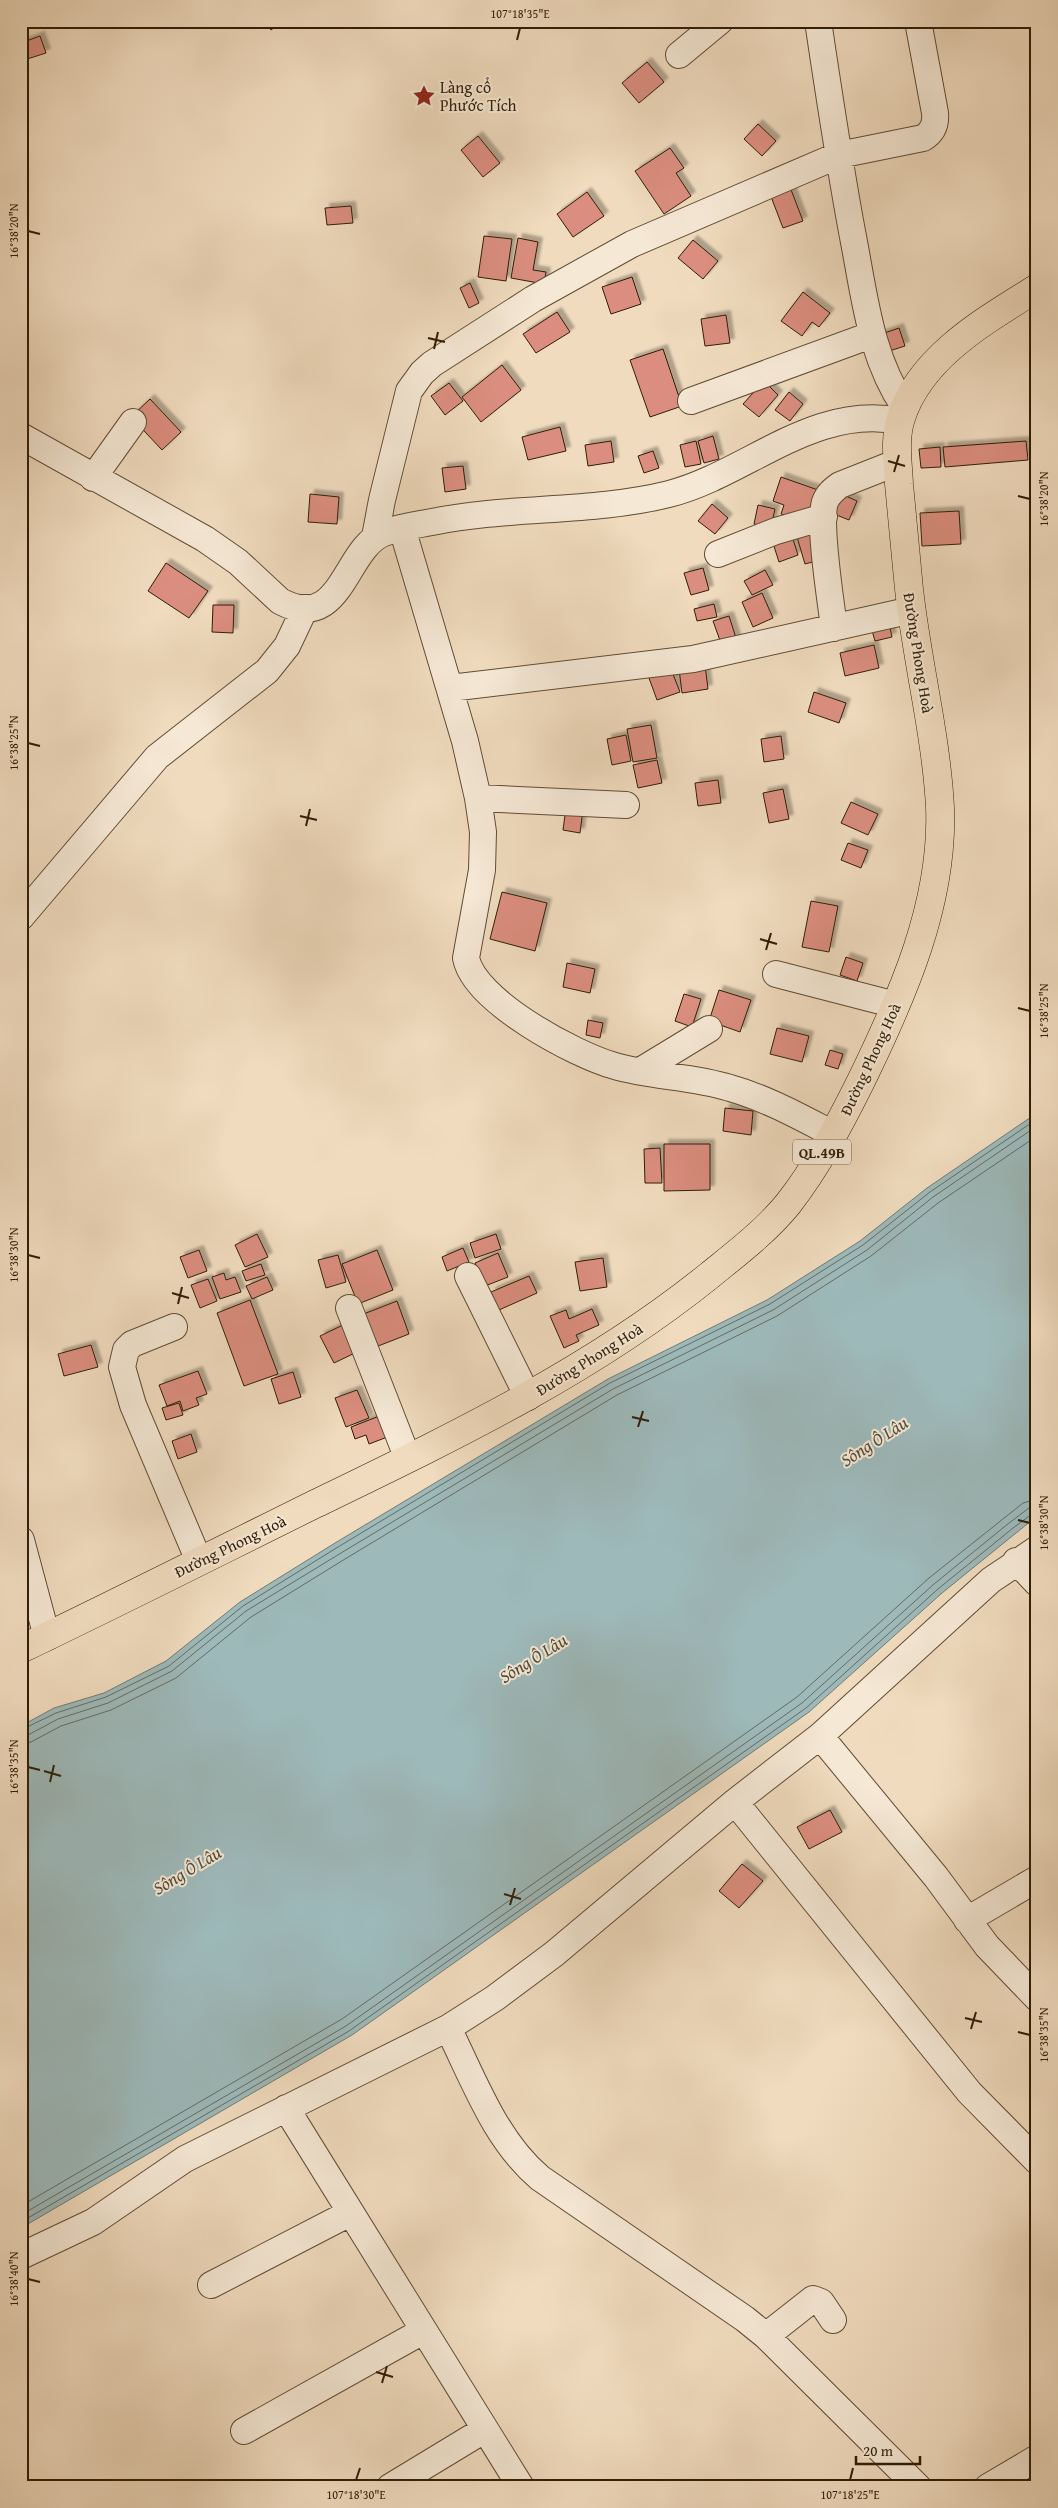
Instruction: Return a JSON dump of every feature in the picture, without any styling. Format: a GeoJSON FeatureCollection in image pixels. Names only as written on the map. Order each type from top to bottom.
{"type":"FeatureCollection","features":[{"type":"Feature","properties":{"kind":"main road","name":"Đường Phong Hoà"},"geometry":{"type":"LineString","coordinates":[[21,1649],[408,1459],[528,1397],[606,1351],[645,1324],[750,1242],[786,1206],[833,1134],[896,1005],[931,895],[940,851],[937,782],[912,610],[898,462],[897,436],[902,414],[911,394],[946,353],[984,322],[1037,288]]}},
{"type":"Feature","properties":{"kind":"street"},"geometry":{"type":"LineString","coordinates":[[679,55],[720,21]]}},
{"type":"Feature","properties":{"kind":"street"},"geometry":{"type":"LineString","coordinates":[[21,436],[93,478],[173,519],[238,562],[280,601],[288,605],[306,608],[315,607],[330,599],[368,544],[375,537],[402,528],[464,516],[597,505],[670,494],[702,483],[768,449],[811,430],[864,418],[902,414],[871,335],[839,155],[818,21]]}},
{"type":"Feature","properties":{"kind":"street"},"geometry":{"type":"LineString","coordinates":[[375,537],[382,500],[409,392],[422,372],[432,364],[532,299],[632,244],[839,155],[923,138],[933,129],[935,113],[918,21]]}},
{"type":"Feature","properties":{"kind":"street"},"geometry":{"type":"LineString","coordinates":[[690,401],[871,335]]}},
{"type":"Feature","properties":{"kind":"street"},"geometry":{"type":"LineString","coordinates":[[93,478],[133,422]]}},
{"type":"Feature","properties":{"kind":"street"},"geometry":{"type":"LineString","coordinates":[[834,628],[824,517],[826,500],[833,490],[898,462]]}},
{"type":"Feature","properties":{"kind":"street"},"geometry":{"type":"LineString","coordinates":[[718,554],[776,531],[824,517]]}},
{"type":"Feature","properties":{"kind":"street"},"geometry":{"type":"LineString","coordinates":[[402,528],[465,741],[478,798],[484,852],[467,951],[471,974],[482,988],[507,1009],[564,1045],[598,1061],[640,1071],[703,1080],[732,1088],[792,1112],[833,1134]]}},
{"type":"Feature","properties":{"kind":"street"},"geometry":{"type":"LineString","coordinates":[[21,918],[157,757],[267,671],[295,633],[306,608]]}},
{"type":"Feature","properties":{"kind":"street"},"geometry":{"type":"LineString","coordinates":[[450,688],[693,659],[912,610]]}},
{"type":"Feature","properties":{"kind":"street"},"geometry":{"type":"LineString","coordinates":[[478,798],[626,805]]}},
{"type":"Feature","properties":{"kind":"street"},"geometry":{"type":"LineString","coordinates":[[776,974],[896,1005]]}},
{"type":"Feature","properties":{"kind":"street"},"geometry":{"type":"LineString","coordinates":[[640,1071],[709,1029]]}},
{"type":"Feature","properties":{"kind":"street"},"geometry":{"type":"LineString","coordinates":[[468,1276],[528,1397]]}},
{"type":"Feature","properties":{"kind":"street"},"geometry":{"type":"LineString","coordinates":[[349,1308],[408,1459]]}},
{"type":"Feature","properties":{"kind":"street"},"geometry":{"type":"LineString","coordinates":[[174,1327],[132,1344],[123,1357],[123,1372],[133,1405],[200,1561]]}},
{"type":"Feature","properties":{"kind":"street"},"geometry":{"type":"LineString","coordinates":[[21,1540],[47,1637]]}},
{"type":"Feature","properties":{"kind":"street"},"geometry":{"type":"LineString","coordinates":[[21,2256],[93,2222],[185,2159],[448,2028],[531,1972],[735,1802],[820,1736],[967,1601],[1026,1555],[1037,1583]]}},
{"type":"Feature","properties":{"kind":"street"},"geometry":{"type":"LineString","coordinates":[[820,1736],[936,1878],[986,1946],[1037,1998]]}},
{"type":"Feature","properties":{"kind":"street"},"geometry":{"type":"LineString","coordinates":[[735,1802],[969,2092],[1037,2161]]}},
{"type":"Feature","properties":{"kind":"street"},"geometry":{"type":"LineString","coordinates":[[967,1920],[1037,1879]]}},
{"type":"Feature","properties":{"kind":"street"},"geometry":{"type":"LineString","coordinates":[[448,2028],[495,2121],[511,2148],[527,2167],[540,2178],[718,2298],[766,2336],[918,2487]]}},
{"type":"Feature","properties":{"kind":"street"},"geometry":{"type":"LineString","coordinates":[[286,2108],[521,2487]]}},
{"type":"Feature","properties":{"kind":"street"},"geometry":{"type":"LineString","coordinates":[[211,2285],[350,2213]]}},
{"type":"Feature","properties":{"kind":"street"},"geometry":{"type":"LineString","coordinates":[[766,2336],[813,2299],[821,2302],[833,2320]]}},
{"type":"Feature","properties":{"kind":"street"},"geometry":{"type":"LineString","coordinates":[[244,2431],[423,2331]]}},
{"type":"Feature","properties":{"kind":"street"},"geometry":{"type":"LineString","coordinates":[[390,2487],[484,2430]]}},
{"type":"Feature","properties":{"kind":"street"},"geometry":{"type":"LineString","coordinates":[[988,2487],[1037,2458]]}},
{"type":"Feature","properties":{"kind":"water","name":"Sông Ô Lâu"},"geometry":{"type":"Polygon","coordinates":[[[1037,1113],[1037,1516],[942,1593],[809,1712],[352,2035],[21,2228],[21,1726],[54,1708],[104,1693],[166,1661],[240,1602],[608,1379],[767,1300],[860,1241],[927,1188],[1037,1113]]]}},
{"type":"Feature","properties":{"kind":"building"},"geometry":{"type":"Polygon","coordinates":[[[264,21],[283,21],[271,30],[264,21]]]}},
{"type":"Feature","properties":{"kind":"building"},"geometry":{"type":"Polygon","coordinates":[[[40,36],[46,53],[24,60],[21,43],[40,36]]]}},
{"type":"Feature","properties":{"kind":"building"},"geometry":{"type":"Polygon","coordinates":[[[647,62],[664,82],[639,103],[622,83],[647,62]]]}},
{"type":"Feature","properties":{"kind":"building"},"geometry":{"type":"Polygon","coordinates":[[[758,124],[776,141],[762,156],[744,139],[758,124]]]}},
{"type":"Feature","properties":{"kind":"building"},"geometry":{"type":"Polygon","coordinates":[[[478,136],[500,163],[483,177],[461,150],[478,136]]]}},
{"type":"Feature","properties":{"kind":"building"},"geometry":{"type":"Polygon","coordinates":[[[670,148],[684,168],[676,173],[691,196],[664,214],[635,171],[670,148]]]}},
{"type":"Feature","properties":{"kind":"building"},"geometry":{"type":"Polygon","coordinates":[[[790,187],[803,221],[783,228],[770,194],[790,187]]]}},
{"type":"Feature","properties":{"kind":"building"},"geometry":{"type":"Polygon","coordinates":[[[587,192],[604,216],[573,237],[557,214],[587,192]]]}},
{"type":"Feature","properties":{"kind":"building"},"geometry":{"type":"Polygon","coordinates":[[[351,206],[353,223],[327,225],[325,208],[351,206]]]}},
{"type":"Feature","properties":{"kind":"building"},"geometry":{"type":"Polygon","coordinates":[[[484,236],[512,239],[506,281],[478,277],[484,236]]]}},
{"type":"Feature","properties":{"kind":"building"},"geometry":{"type":"Polygon","coordinates":[[[518,238],[538,242],[533,270],[546,272],[544,284],[511,278],[518,238]]]}},
{"type":"Feature","properties":{"kind":"building"},"geometry":{"type":"Polygon","coordinates":[[[693,240],[718,261],[703,279],[678,258],[693,240]]]}},
{"type":"Feature","properties":{"kind":"building"},"geometry":{"type":"Polygon","coordinates":[[[632,277],[641,304],[611,314],[602,287],[632,277]]]}},
{"type":"Feature","properties":{"kind":"building"},"geometry":{"type":"Polygon","coordinates":[[[470,283],[479,303],[469,308],[460,288],[470,283]]]}},
{"type":"Feature","properties":{"kind":"building"},"geometry":{"type":"Polygon","coordinates":[[[803,292],[830,313],[819,327],[812,322],[802,336],[781,321],[803,292]]]}},
{"type":"Feature","properties":{"kind":"building"},"geometry":{"type":"Polygon","coordinates":[[[557,312],[570,332],[536,353],[523,334],[557,312]]]}},
{"type":"Feature","properties":{"kind":"building"},"geometry":{"type":"Polygon","coordinates":[[[726,315],[730,343],[705,346],[701,319],[726,315]]]}},
{"type":"Feature","properties":{"kind":"building"},"geometry":{"type":"Polygon","coordinates":[[[899,328],[905,346],[883,353],[876,336],[899,328]]]}},
{"type":"Feature","properties":{"kind":"building"},"geometry":{"type":"Polygon","coordinates":[[[663,349],[682,406],[650,417],[630,360],[663,349]]]}},
{"type":"Feature","properties":{"kind":"building"},"geometry":{"type":"Polygon","coordinates":[[[502,365],[521,390],[481,422],[462,397],[502,365]]]}},
{"type":"Feature","properties":{"kind":"building"},"geometry":{"type":"Polygon","coordinates":[[[764,381],[778,395],[759,417],[743,404],[764,381]]]}},
{"type":"Feature","properties":{"kind":"building"},"geometry":{"type":"Polygon","coordinates":[[[449,383],[463,401],[445,415],[431,396],[449,383]]]}},
{"type":"Feature","properties":{"kind":"building"},"geometry":{"type":"Polygon","coordinates":[[[789,392],[803,404],[790,421],[775,410],[789,392]]]}},
{"type":"Feature","properties":{"kind":"building"},"geometry":{"type":"Polygon","coordinates":[[[150,399],[181,432],[162,450],[131,417],[150,399]]]}},
{"type":"Feature","properties":{"kind":"building"},"geometry":{"type":"Polygon","coordinates":[[[560,427],[566,451],[528,460],[522,437],[560,427]]]}},
{"type":"Feature","properties":{"kind":"building"},"geometry":{"type":"Polygon","coordinates":[[[713,436],[719,459],[704,463],[698,441],[713,436]]]}},
{"type":"Feature","properties":{"kind":"building"},"geometry":{"type":"Polygon","coordinates":[[[611,441],[614,462],[588,466],[585,445],[611,441]]]}},
{"type":"Feature","properties":{"kind":"building"},"geometry":{"type":"Polygon","coordinates":[[[696,441],[701,464],[685,467],[680,445],[696,441]]]}},
{"type":"Feature","properties":{"kind":"building"},"geometry":{"type":"Polygon","coordinates":[[[1026,441],[1028,460],[945,467],[943,447],[1026,441]]]}},
{"type":"Feature","properties":{"kind":"building"},"geometry":{"type":"Polygon","coordinates":[[[940,447],[941,467],[921,468],[919,449],[940,447]]]}},
{"type":"Feature","properties":{"kind":"building"},"geometry":{"type":"Polygon","coordinates":[[[653,451],[659,468],[644,473],[638,456],[653,451]]]}},
{"type":"Feature","properties":{"kind":"building"},"geometry":{"type":"Polygon","coordinates":[[[463,466],[466,489],[445,492],[442,468],[463,466]]]}},
{"type":"Feature","properties":{"kind":"building"},"geometry":{"type":"Polygon","coordinates":[[[781,477],[818,490],[809,516],[798,521],[781,514],[784,505],[773,501],[781,477]]]}},
{"type":"Feature","properties":{"kind":"building"},"geometry":{"type":"Polygon","coordinates":[[[837,492],[857,501],[849,520],[829,512],[837,492]]]}},
{"type":"Feature","properties":{"kind":"building"},"geometry":{"type":"Polygon","coordinates":[[[310,494],[339,497],[337,524],[308,522],[310,494]]]}},
{"type":"Feature","properties":{"kind":"building"},"geometry":{"type":"Polygon","coordinates":[[[712,504],[728,518],[715,534],[698,521],[712,504]]]}},
{"type":"Feature","properties":{"kind":"building"},"geometry":{"type":"Polygon","coordinates":[[[758,505],[775,509],[771,527],[754,524],[758,505]]]}},
{"type":"Feature","properties":{"kind":"building"},"geometry":{"type":"Polygon","coordinates":[[[959,511],[961,544],[922,546],[920,513],[959,511]]]}},
{"type":"Feature","properties":{"kind":"building"},"geometry":{"type":"Polygon","coordinates":[[[791,533],[798,555],[779,562],[772,540],[791,533]]]}},
{"type":"Feature","properties":{"kind":"building"},"geometry":{"type":"Polygon","coordinates":[[[813,533],[820,560],[805,564],[797,537],[813,533]]]}},
{"type":"Feature","properties":{"kind":"building"},"geometry":{"type":"Polygon","coordinates":[[[166,563],[208,591],[189,618],[148,591],[166,563]]]}},
{"type":"Feature","properties":{"kind":"building"},"geometry":{"type":"Polygon","coordinates":[[[703,568],[709,590],[691,595],[684,573],[703,568]]]}},
{"type":"Feature","properties":{"kind":"building"},"geometry":{"type":"Polygon","coordinates":[[[765,570],[773,585],[752,595],[744,581],[765,570]]]}},
{"type":"Feature","properties":{"kind":"building"},"geometry":{"type":"Polygon","coordinates":[[[762,593],[773,618],[753,627],[742,602],[762,593]]]}},
{"type":"Feature","properties":{"kind":"building"},"geometry":{"type":"Polygon","coordinates":[[[714,604],[717,617],[697,621],[694,609],[714,604]]]}},
{"type":"Feature","properties":{"kind":"building"},"geometry":{"type":"Polygon","coordinates":[[[213,605],[234,605],[233,633],[212,632],[213,605]]]}},
{"type":"Feature","properties":{"kind":"building"},"geometry":{"type":"Polygon","coordinates":[[[729,616],[737,641],[722,646],[713,621],[729,616]]]}},
{"type":"Feature","properties":{"kind":"building"},"geometry":{"type":"Polygon","coordinates":[[[889,623],[892,637],[875,641],[871,627],[889,623]]]}},
{"type":"Feature","properties":{"kind":"building"},"geometry":{"type":"Polygon","coordinates":[[[874,645],[879,668],[845,676],[840,653],[874,645]]]}},
{"type":"Feature","properties":{"kind":"building"},"geometry":{"type":"Polygon","coordinates":[[[705,665],[708,689],[682,693],[679,669],[705,665]]]}},
{"type":"Feature","properties":{"kind":"building"},"geometry":{"type":"Polygon","coordinates":[[[671,669],[680,692],[657,700],[649,678],[671,669]]]}},
{"type":"Feature","properties":{"kind":"building"},"geometry":{"type":"Polygon","coordinates":[[[814,692],[846,703],[839,723],[808,712],[814,692]]]}},
{"type":"Feature","properties":{"kind":"building"},"geometry":{"type":"Polygon","coordinates":[[[651,725],[657,758],[633,762],[627,729],[651,725]]]}},
{"type":"Feature","properties":{"kind":"building"},"geometry":{"type":"Polygon","coordinates":[[[626,735],[631,761],[612,765],[607,739],[626,735]]]}},
{"type":"Feature","properties":{"kind":"building"},"geometry":{"type":"Polygon","coordinates":[[[781,736],[784,759],[764,762],[761,739],[781,736]]]}},
{"type":"Feature","properties":{"kind":"building"},"geometry":{"type":"Polygon","coordinates":[[[657,760],[662,783],[638,788],[633,765],[657,760]]]}},
{"type":"Feature","properties":{"kind":"building"},"geometry":{"type":"Polygon","coordinates":[[[718,780],[721,803],[698,806],[695,783],[718,780]]]}},
{"type":"Feature","properties":{"kind":"building"},"geometry":{"type":"Polygon","coordinates":[[[783,789],[789,819],[769,823],[763,793],[783,789]]]}},
{"type":"Feature","properties":{"kind":"building"},"geometry":{"type":"Polygon","coordinates":[[[851,802],[878,814],[868,835],[841,823],[851,802]]]}},
{"type":"Feature","properties":{"kind":"building"},"geometry":{"type":"Polygon","coordinates":[[[566,808],[583,810],[580,833],[563,830],[566,808]]]}},
{"type":"Feature","properties":{"kind":"building"},"geometry":{"type":"Polygon","coordinates":[[[848,843],[868,850],[861,868],[841,860],[848,843]]]}},
{"type":"Feature","properties":{"kind":"building"},"geometry":{"type":"Polygon","coordinates":[[[502,892],[547,903],[535,951],[490,939],[502,892]]]}},
{"type":"Feature","properties":{"kind":"building"},"geometry":{"type":"Polygon","coordinates":[[[811,901],[838,906],[829,952],[802,947],[811,901]]]}},
{"type":"Feature","properties":{"kind":"building"},"geometry":{"type":"Polygon","coordinates":[[[846,957],[863,963],[857,981],[840,975],[846,957]]]}},
{"type":"Feature","properties":{"kind":"building"},"geometry":{"type":"Polygon","coordinates":[[[567,963],[595,969],[590,993],[563,987],[567,963]]]}},
{"type":"Feature","properties":{"kind":"building"},"geometry":{"type":"Polygon","coordinates":[[[719,990],[751,1000],[740,1032],[709,1021],[719,990]]]}},
{"type":"Feature","properties":{"kind":"building"},"geometry":{"type":"Polygon","coordinates":[[[684,994],[701,999],[692,1027],[675,1021],[684,994]]]}},
{"type":"Feature","properties":{"kind":"building"},"geometry":{"type":"Polygon","coordinates":[[[588,1020],[603,1023],[600,1038],[586,1035],[588,1020]]]}},
{"type":"Feature","properties":{"kind":"building"},"geometry":{"type":"Polygon","coordinates":[[[777,1028],[809,1036],[802,1062],[770,1054],[777,1028]]]}},
{"type":"Feature","properties":{"kind":"building"},"geometry":{"type":"Polygon","coordinates":[[[830,1050],[843,1054],[838,1069],[825,1065],[830,1050]]]}},
{"type":"Feature","properties":{"kind":"building"},"geometry":{"type":"Polygon","coordinates":[[[725,1108],[753,1111],[751,1135],[723,1131],[725,1108]]]}},
{"type":"Feature","properties":{"kind":"building"},"geometry":{"type":"Polygon","coordinates":[[[664,1144],[710,1144],[710,1190],[664,1191],[664,1144]]]}},
{"type":"Feature","properties":{"kind":"building"},"geometry":{"type":"Polygon","coordinates":[[[660,1148],[662,1183],[645,1183],[644,1149],[660,1148]]]}},
{"type":"Feature","properties":{"kind":"building"},"geometry":{"type":"Polygon","coordinates":[[[257,1234],[268,1257],[245,1267],[235,1245],[257,1234]]]}},
{"type":"Feature","properties":{"kind":"building"},"geometry":{"type":"Polygon","coordinates":[[[496,1234],[501,1249],[475,1258],[470,1243],[496,1234]]]}},
{"type":"Feature","properties":{"kind":"building"},"geometry":{"type":"Polygon","coordinates":[[[463,1248],[469,1262],[447,1271],[442,1257],[463,1248]]]}},
{"type":"Feature","properties":{"kind":"building"},"geometry":{"type":"Polygon","coordinates":[[[199,1250],[207,1271],[188,1278],[180,1257],[199,1250]]]}},
{"type":"Feature","properties":{"kind":"building"},"geometry":{"type":"Polygon","coordinates":[[[377,1250],[393,1290],[358,1304],[342,1264],[377,1250]]]}},
{"type":"Feature","properties":{"kind":"building"},"geometry":{"type":"Polygon","coordinates":[[[498,1253],[508,1277],[485,1286],[475,1263],[498,1253]]]}},
{"type":"Feature","properties":{"kind":"building"},"geometry":{"type":"Polygon","coordinates":[[[338,1255],[346,1282],[326,1288],[318,1260],[338,1255]]]}},
{"type":"Feature","properties":{"kind":"building"},"geometry":{"type":"Polygon","coordinates":[[[603,1258],[607,1287],[580,1291],[575,1262],[603,1258]]]}},
{"type":"Feature","properties":{"kind":"building"},"geometry":{"type":"Polygon","coordinates":[[[261,1264],[265,1275],[246,1281],[242,1271],[261,1264]]]}},
{"type":"Feature","properties":{"kind":"building"},"geometry":{"type":"Polygon","coordinates":[[[224,1273],[226,1280],[235,1277],[241,1292],[220,1299],[212,1277],[224,1273]]]}},
{"type":"Feature","properties":{"kind":"building"},"geometry":{"type":"Polygon","coordinates":[[[529,1276],[537,1293],[499,1310],[491,1292],[529,1276]]]}},
{"type":"Feature","properties":{"kind":"building"},"geometry":{"type":"Polygon","coordinates":[[[267,1277],[273,1290],[252,1299],[246,1286],[267,1277]]]}},
{"type":"Feature","properties":{"kind":"building"},"geometry":{"type":"Polygon","coordinates":[[[208,1279],[217,1301],[200,1308],[191,1285],[208,1279]]]}},
{"type":"Feature","properties":{"kind":"building"},"geometry":{"type":"Polygon","coordinates":[[[250,1300],[278,1374],[244,1386],[217,1313],[250,1300]]]}},
{"type":"Feature","properties":{"kind":"building"},"geometry":{"type":"Polygon","coordinates":[[[397,1301],[409,1334],[373,1348],[361,1315],[397,1301]]]}},
{"type":"Feature","properties":{"kind":"building"},"geometry":{"type":"Polygon","coordinates":[[[592,1309],[599,1325],[576,1335],[579,1341],[564,1348],[550,1316],[566,1310],[569,1319],[592,1309]]]}},
{"type":"Feature","properties":{"kind":"building"},"geometry":{"type":"Polygon","coordinates":[[[345,1324],[359,1351],[334,1363],[320,1336],[345,1324]]]}},
{"type":"Feature","properties":{"kind":"building"},"geometry":{"type":"Polygon","coordinates":[[[91,1345],[98,1367],[64,1376],[58,1354],[91,1345]]]}},
{"type":"Feature","properties":{"kind":"building"},"geometry":{"type":"Polygon","coordinates":[[[198,1371],[207,1394],[196,1398],[199,1405],[183,1411],[180,1401],[167,1406],[159,1385],[198,1371]]]}},
{"type":"Feature","properties":{"kind":"building"},"geometry":{"type":"Polygon","coordinates":[[[293,1372],[301,1397],[279,1404],[271,1379],[293,1372]]]}},
{"type":"Feature","properties":{"kind":"building"},"geometry":{"type":"Polygon","coordinates":[[[357,1390],[369,1418],[346,1427],[335,1398],[357,1390]]]}},
{"type":"Feature","properties":{"kind":"building"},"geometry":{"type":"Polygon","coordinates":[[[179,1403],[183,1415],[166,1420],[162,1408],[179,1403]]]}},
{"type":"Feature","properties":{"kind":"building"},"geometry":{"type":"Polygon","coordinates":[[[382,1415],[390,1436],[369,1444],[366,1435],[355,1439],[351,1427],[382,1415]]]}},
{"type":"Feature","properties":{"kind":"building"},"geometry":{"type":"Polygon","coordinates":[[[191,1434],[197,1452],[178,1459],[172,1441],[191,1434]]]}},
{"type":"Feature","properties":{"kind":"building"},"geometry":{"type":"Polygon","coordinates":[[[830,1810],[842,1832],[809,1849],[797,1827],[830,1810]]]}},
{"type":"Feature","properties":{"kind":"building"},"geometry":{"type":"Polygon","coordinates":[[[742,1864],[763,1881],[739,1908],[719,1891],[742,1864]]]}},
{"type":"Feature","properties":{"kind":"place","name":"Làng cổ Phước Tích"},"geometry":{"type":"Point","coordinates":[424,96]}}]}
